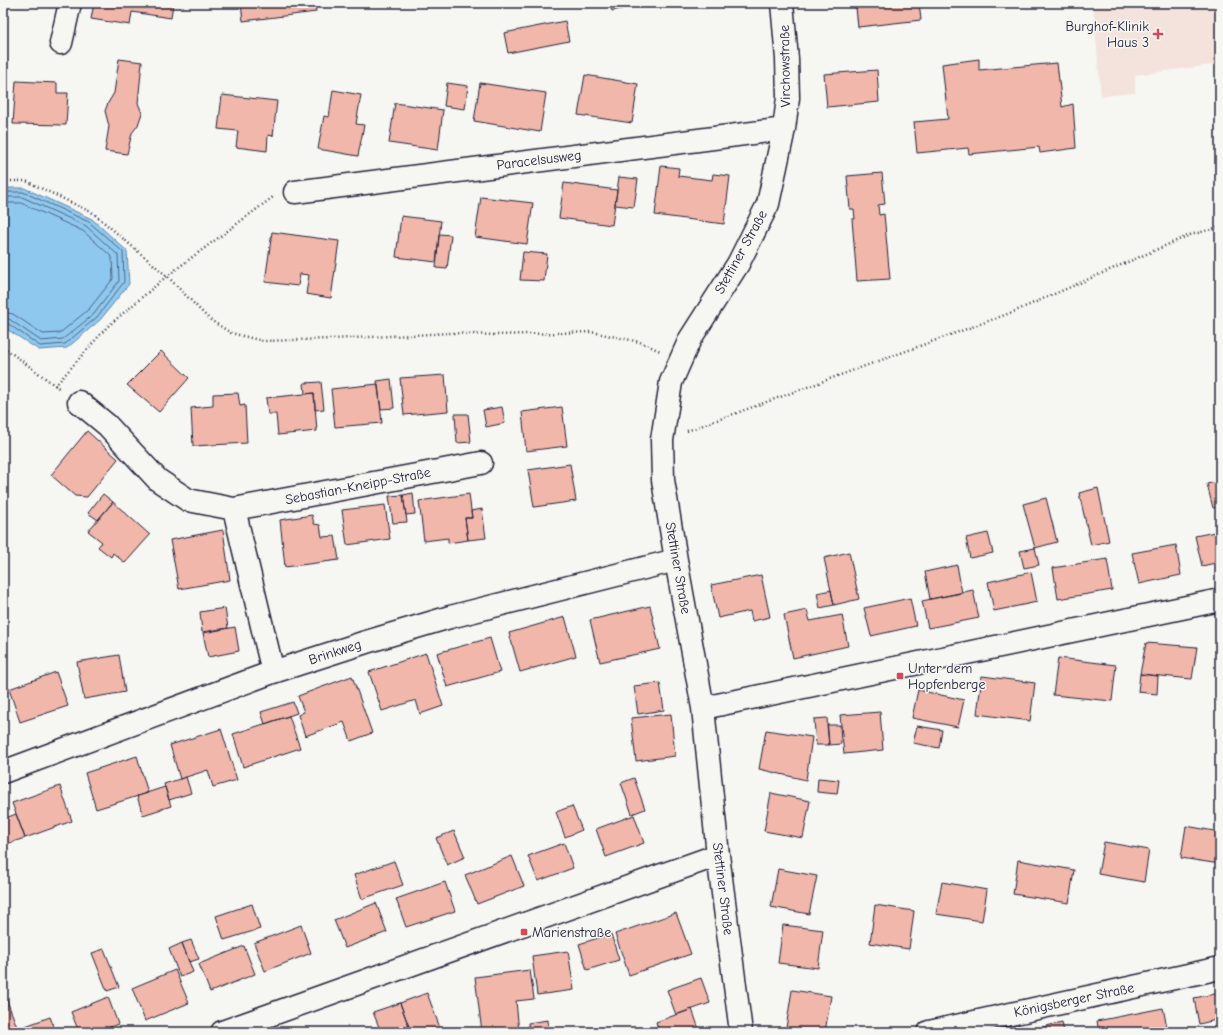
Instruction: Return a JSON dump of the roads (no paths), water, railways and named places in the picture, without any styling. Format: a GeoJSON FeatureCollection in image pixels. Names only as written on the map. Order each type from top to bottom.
{"type":"FeatureCollection","features":[{"type":"Feature","properties":{"kind":"street"},"geometry":{"type":"LineString","coordinates":[[61,43],[70,3]]}},
{"type":"Feature","properties":{"kind":"street","name":"Virchowstraße"},"geometry":{"type":"LineString","coordinates":[[782,3],[787,59],[788,98],[784,129]]}},
{"type":"Feature","properties":{"kind":"street","name":"Paracelsusweg"},"geometry":{"type":"LineString","coordinates":[[295,192],[784,129]]}},
{"type":"Feature","properties":{"kind":"street","name":"Stettiner Straße"},"geometry":{"type":"LineString","coordinates":[[741,1032],[718,855],[703,708],[676,560],[664,480],[662,440],[671,382],[690,339],[738,264],[768,204],[784,129]]}},
{"type":"Feature","properties":{"kind":"street","name":"Sebastian-Kneipp-Straße"},"geometry":{"type":"LineString","coordinates":[[79,402],[107,425],[158,480],[188,500],[234,509],[481,463]]}},
{"type":"Feature","properties":{"kind":"street"},"geometry":{"type":"LineString","coordinates":[[234,509],[273,672]]}},
{"type":"Feature","properties":{"kind":"street","name":"Brinkweg"},"geometry":{"type":"LineString","coordinates":[[3,772],[273,672],[450,617],[676,560]]}},
{"type":"Feature","properties":{"kind":"street"},"geometry":{"type":"LineString","coordinates":[[703,708],[1220,600]]}},
{"type":"Feature","properties":{"kind":"street"},"geometry":{"type":"LineString","coordinates":[[222,1032],[718,855]]}},
{"type":"Feature","properties":{"kind":"street","name":"Königsberger Straße"},"geometry":{"type":"LineString","coordinates":[[929,1032],[1220,968]]}},
{"type":"Feature","properties":{"kind":"water"},"geometry":{"type":"Polygon","coordinates":[[[3,188],[24,188],[92,219],[127,251],[129,284],[100,320],[67,348],[39,350],[5,328],[3,324],[3,188]]]}},
{"type":"Feature","properties":{"kind":"place","name":"Burghof-Klinik Haus 3"},"geometry":{"type":"Point","coordinates":[1158,34]}},
{"type":"Feature","properties":{"kind":"place","name":"Unter dem Hopfenberge"},"geometry":{"type":"Point","coordinates":[900,676]}},
{"type":"Feature","properties":{"kind":"place","name":"Marienstraße"},"geometry":{"type":"Point","coordinates":[524,932]}}]}
